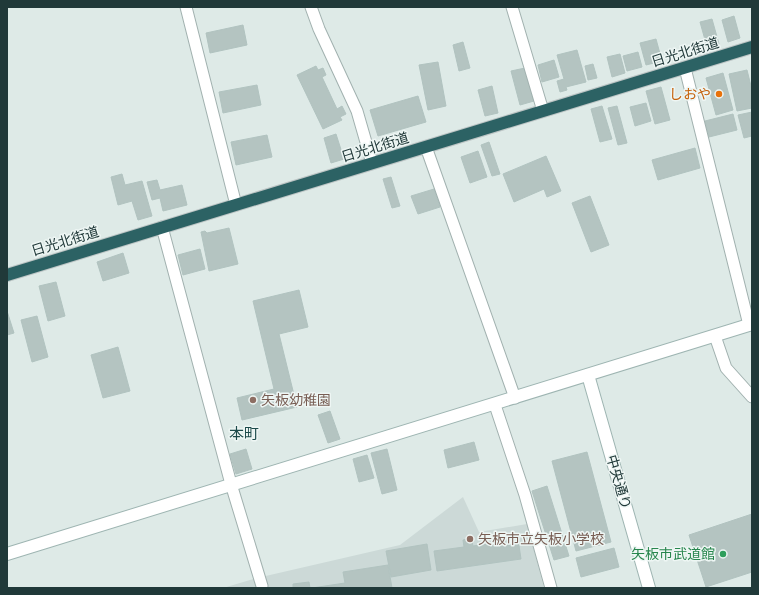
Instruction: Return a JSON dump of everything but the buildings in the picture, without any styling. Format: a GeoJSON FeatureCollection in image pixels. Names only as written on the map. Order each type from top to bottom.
{"type":"FeatureCollection","features":[{"type":"Feature","properties":{"kind":"highway","name":"日光北街道"},"geometry":{"type":"LineString","coordinates":[[7,275],[752,47]]}},
{"type":"Feature","properties":{"kind":"street"},"geometry":{"type":"LineString","coordinates":[[186,7],[236,205]]}},
{"type":"Feature","properties":{"kind":"street"},"geometry":{"type":"LineString","coordinates":[[311,7],[319,29],[357,111],[372,163]]}},
{"type":"Feature","properties":{"kind":"street"},"geometry":{"type":"LineString","coordinates":[[512,7],[543,111]]}},
{"type":"Feature","properties":{"kind":"street"},"geometry":{"type":"LineString","coordinates":[[7,554],[751,325],[685,68]]}},
{"type":"Feature","properties":{"kind":"street"},"geometry":{"type":"LineString","coordinates":[[426,147],[515,398]]}},
{"type":"Feature","properties":{"kind":"street"},"geometry":{"type":"LineString","coordinates":[[162,227],[231,484],[262,586]]}},
{"type":"Feature","properties":{"kind":"street"},"geometry":{"type":"LineString","coordinates":[[716,336],[726,368],[752,397]]}},
{"type":"Feature","properties":{"kind":"street","name":"中央通り"},"geometry":{"type":"LineString","coordinates":[[588,375],[649,588]]}},
{"type":"Feature","properties":{"kind":"street"},"geometry":{"type":"LineString","coordinates":[[494,404],[524,495],[551,588]]}},
{"type":"Feature","properties":{"kind":"shaded area","name":"矢板市立矢板小学校"},"geometry":{"type":"Polygon","coordinates":[[[463,497],[479,532],[527,524],[544,588],[223,588],[257,578],[400,545],[463,497]]]}},
{"type":"Feature","properties":{"kind":"place","name":"しおや"},"geometry":{"type":"Point","coordinates":[719,94]}},
{"type":"Feature","properties":{"kind":"place","name":"矢板幼稚園"},"geometry":{"type":"Point","coordinates":[253,400]}},
{"type":"Feature","properties":{"kind":"place","name":"矢板市立矢板小学校"},"geometry":{"type":"Point","coordinates":[470,539]}},
{"type":"Feature","properties":{"kind":"place","name":"矢板市武道館"},"geometry":{"type":"Point","coordinates":[723,554]}},
{"type":"Feature","properties":{"kind":"district","name":"本町"},"geometry":{"type":"Point","coordinates":[244,434]}}]}
